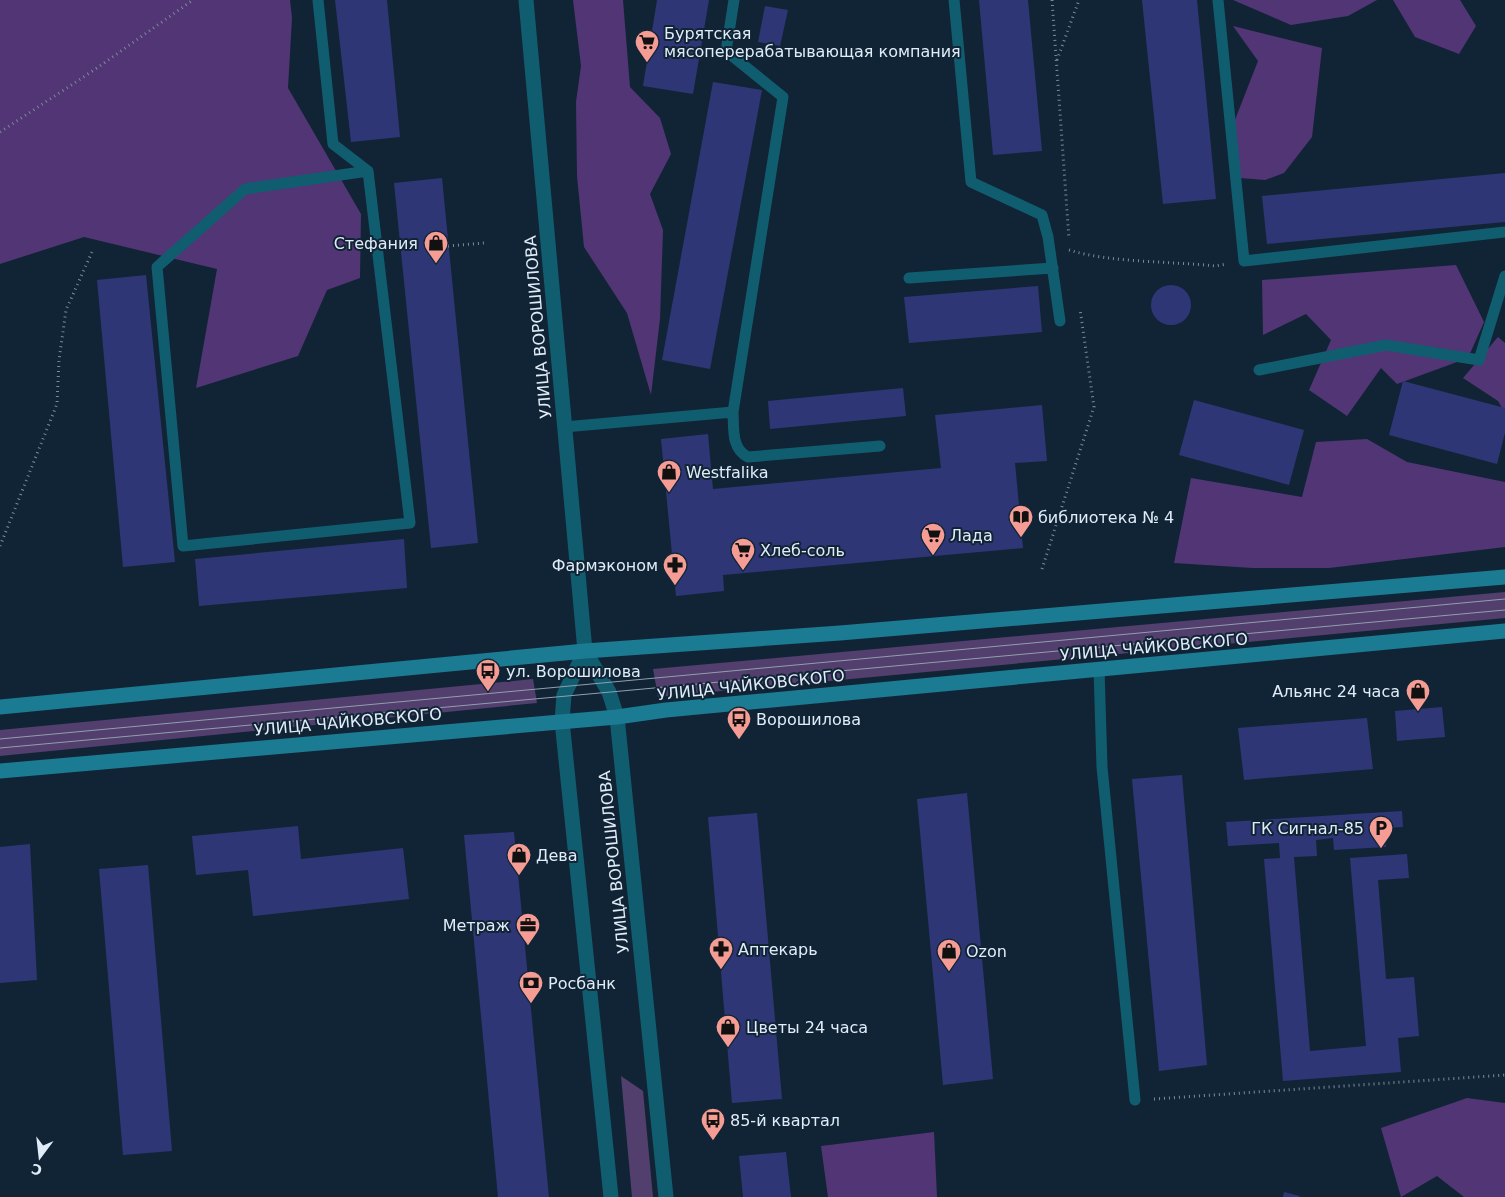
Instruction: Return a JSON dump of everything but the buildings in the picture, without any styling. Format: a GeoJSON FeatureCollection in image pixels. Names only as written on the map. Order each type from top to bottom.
{"type":"FeatureCollection","features":[{"type":"Feature","properties":{"kind":"main road"},"geometry":{"type":"LineString","coordinates":[[0,707],[585,651],[850,632],[1505,577]]}},
{"type":"Feature","properties":{"kind":"main road","name":"УЛИЦА ЧАЙКОВСКОГО"},"geometry":{"type":"LineString","coordinates":[[0,771],[617,717],[1505,631]]}},
{"type":"Feature","properties":{"kind":"street","name":"УЛИЦА ВОРОШИЛОВА"},"geometry":{"type":"LineString","coordinates":[[526,0],[585,651],[609,692],[617,717],[666,1197]]}},
{"type":"Feature","properties":{"kind":"street"},"geometry":{"type":"LineString","coordinates":[[585,651],[564,695],[562,721],[611,1197]]}},
{"type":"Feature","properties":{"kind":"lane"},"geometry":{"type":"LineString","coordinates":[[318,0],[333,144],[368,170],[410,523],[183,546],[157,267],[245,189],[368,170]]}},
{"type":"Feature","properties":{"kind":"lane"},"geometry":{"type":"LineString","coordinates":[[734,0],[726,51],[783,97],[733,412],[736,446],[739,452],[748,457],[880,446]]}},
{"type":"Feature","properties":{"kind":"lane"},"geometry":{"type":"LineString","coordinates":[[954,0],[971,182],[1042,215],[1048,237],[1060,322]]}},
{"type":"Feature","properties":{"kind":"lane"},"geometry":{"type":"LineString","coordinates":[[1218,0],[1244,261],[1505,232]]}},
{"type":"Feature","properties":{"kind":"lane"},"geometry":{"type":"LineString","coordinates":[[909,278],[1053,268]]}},
{"type":"Feature","properties":{"kind":"lane"},"geometry":{"type":"LineString","coordinates":[[1259,370],[1386,345],[1479,360],[1505,276]]}},
{"type":"Feature","properties":{"kind":"lane"},"geometry":{"type":"LineString","coordinates":[[564,427],[733,412]]}},
{"type":"Feature","properties":{"kind":"lane"},"geometry":{"type":"LineString","coordinates":[[1099,669],[1102,767],[1135,1100]]}},
{"type":"Feature","properties":{"kind":"path"},"geometry":{"type":"LineString","coordinates":[[0,132],[97,68],[193,0]]}},
{"type":"Feature","properties":{"kind":"path"},"geometry":{"type":"LineString","coordinates":[[1052,0],[1072,260]]}},
{"type":"Feature","properties":{"kind":"path"},"geometry":{"type":"LineString","coordinates":[[1056,63],[1079,0]]}},
{"type":"Feature","properties":{"kind":"path"},"geometry":{"type":"LineString","coordinates":[[1048,237],[1070,250],[1096,255],[1215,266],[1244,261]]}},
{"type":"Feature","properties":{"kind":"path"},"geometry":{"type":"LineString","coordinates":[[448,246],[484,243]]}},
{"type":"Feature","properties":{"kind":"path"},"geometry":{"type":"LineString","coordinates":[[0,546],[56,404],[59,360],[66,310],[92,252]]}},
{"type":"Feature","properties":{"kind":"path"},"geometry":{"type":"LineString","coordinates":[[1042,569],[1094,407],[1079,306]]}},
{"type":"Feature","properties":{"kind":"path"},"geometry":{"type":"LineString","coordinates":[[1135,1100],[1505,1075]]}},
{"type":"Feature","properties":{"kind":"shaded area"},"geometry":{"type":"Polygon","coordinates":[[[0,0],[290,0],[292,18],[288,88],[361,214],[360,278],[327,290],[298,356],[196,388],[217,269],[84,237],[0,264],[0,0]]]}},
{"type":"Feature","properties":{"kind":"shaded area"},"geometry":{"type":"Polygon","coordinates":[[[573,0],[623,0],[630,87],[660,118],[671,154],[650,194],[663,230],[660,319],[651,395],[627,313],[584,247],[577,176],[576,102],[581,66],[573,0]]]}},
{"type":"Feature","properties":{"kind":"shaded area"},"geometry":{"type":"Polygon","coordinates":[[[1233,0],[1377,0],[1348,16],[1291,25],[1233,0]]]}},
{"type":"Feature","properties":{"kind":"shaded area"},"geometry":{"type":"Polygon","coordinates":[[[1393,0],[1460,0],[1476,26],[1459,54],[1415,37],[1393,0]]]}},
{"type":"Feature","properties":{"kind":"shaded area"},"geometry":{"type":"Polygon","coordinates":[[[1233,26],[1322,48],[1312,137],[1284,173],[1265,180],[1240,178],[1231,130],[1258,61],[1233,26]]]}},
{"type":"Feature","properties":{"kind":"shaded area"},"geometry":{"type":"Polygon","coordinates":[[[1456,265],[1484,322],[1468,358],[1397,384],[1381,368],[1347,416],[1309,390],[1331,340],[1306,314],[1263,335],[1262,280],[1456,265]]]}},
{"type":"Feature","properties":{"kind":"shaded area"},"geometry":{"type":"Polygon","coordinates":[[[1498,337],[1505,343],[1505,413],[1498,401],[1463,378],[1498,337]]]}},
{"type":"Feature","properties":{"kind":"shaded area"},"geometry":{"type":"Polygon","coordinates":[[[1367,439],[1407,462],[1505,482],[1505,547],[1329,568],[1253,568],[1174,563],[1191,478],[1302,497],[1316,442],[1367,439]]]}},
{"type":"Feature","properties":{"kind":"shaded area"},"geometry":{"type":"Polygon","coordinates":[[[1505,592],[1505,618],[658,697],[653,669],[1505,592]]]}},
{"type":"Feature","properties":{"kind":"shaded area"},"geometry":{"type":"Polygon","coordinates":[[[533,679],[537,703],[0,756],[0,730],[533,679]]]}},
{"type":"Feature","properties":{"kind":"shaded area"},"geometry":{"type":"Polygon","coordinates":[[[621,1076],[643,1091],[653,1197],[632,1197],[621,1076]]]}},
{"type":"Feature","properties":{"kind":"shaded area"},"geometry":{"type":"Polygon","coordinates":[[[1467,1098],[1505,1103],[1505,1197],[1464,1197],[1437,1176],[1401,1197],[1381,1128],[1467,1098]]]}},
{"type":"Feature","properties":{"kind":"shaded area"},"geometry":{"type":"Polygon","coordinates":[[[934,1132],[937,1197],[828,1197],[821,1146],[934,1132]]]}},
{"type":"Feature","properties":{"kind":"tram line"},"geometry":{"type":"LineString","coordinates":[[0,739],[1505,599]]}},
{"type":"Feature","properties":{"kind":"tram line"},"geometry":{"type":"LineString","coordinates":[[0,748],[1505,610]]}},
{"type":"Feature","properties":{"kind":"place","name":"Бурятская мясоперерабатывающая компания"},"geometry":{"type":"Point","coordinates":[647,63]}},
{"type":"Feature","properties":{"kind":"place","name":"Стефания"},"geometry":{"type":"Point","coordinates":[436,264]}},
{"type":"Feature","properties":{"kind":"place","name":"Westfalika"},"geometry":{"type":"Point","coordinates":[669,493]}},
{"type":"Feature","properties":{"kind":"place","name":"библиотека № 4"},"geometry":{"type":"Point","coordinates":[1021,538]}},
{"type":"Feature","properties":{"kind":"place","name":"Лада"},"geometry":{"type":"Point","coordinates":[933,556]}},
{"type":"Feature","properties":{"kind":"place","name":"Хлеб-соль"},"geometry":{"type":"Point","coordinates":[743,571]}},
{"type":"Feature","properties":{"kind":"place","name":"Фармэконом"},"geometry":{"type":"Point","coordinates":[675,586]}},
{"type":"Feature","properties":{"kind":"place","name":"ул. Ворошилова"},"geometry":{"type":"Point","coordinates":[488,692]}},
{"type":"Feature","properties":{"kind":"place","name":"Альянс 24 часа"},"geometry":{"type":"Point","coordinates":[1418,712]}},
{"type":"Feature","properties":{"kind":"place","name":"Ворошилова"},"geometry":{"type":"Point","coordinates":[739,740]}},
{"type":"Feature","properties":{"kind":"place","name":"ГК Сигнал-85"},"geometry":{"type":"Point","coordinates":[1381,849]}},
{"type":"Feature","properties":{"kind":"place","name":"Дева"},"geometry":{"type":"Point","coordinates":[519,876]}},
{"type":"Feature","properties":{"kind":"place","name":"Метраж"},"geometry":{"type":"Point","coordinates":[528,946]}},
{"type":"Feature","properties":{"kind":"place","name":"Аптекарь"},"geometry":{"type":"Point","coordinates":[721,970]}},
{"type":"Feature","properties":{"kind":"place","name":"Ozon"},"geometry":{"type":"Point","coordinates":[949,972]}},
{"type":"Feature","properties":{"kind":"place","name":"Росбанк"},"geometry":{"type":"Point","coordinates":[531,1004]}},
{"type":"Feature","properties":{"kind":"place","name":"Цветы 24 часа"},"geometry":{"type":"Point","coordinates":[728,1048]}},
{"type":"Feature","properties":{"kind":"place","name":"85-й квартал"},"geometry":{"type":"Point","coordinates":[713,1141]}}]}
